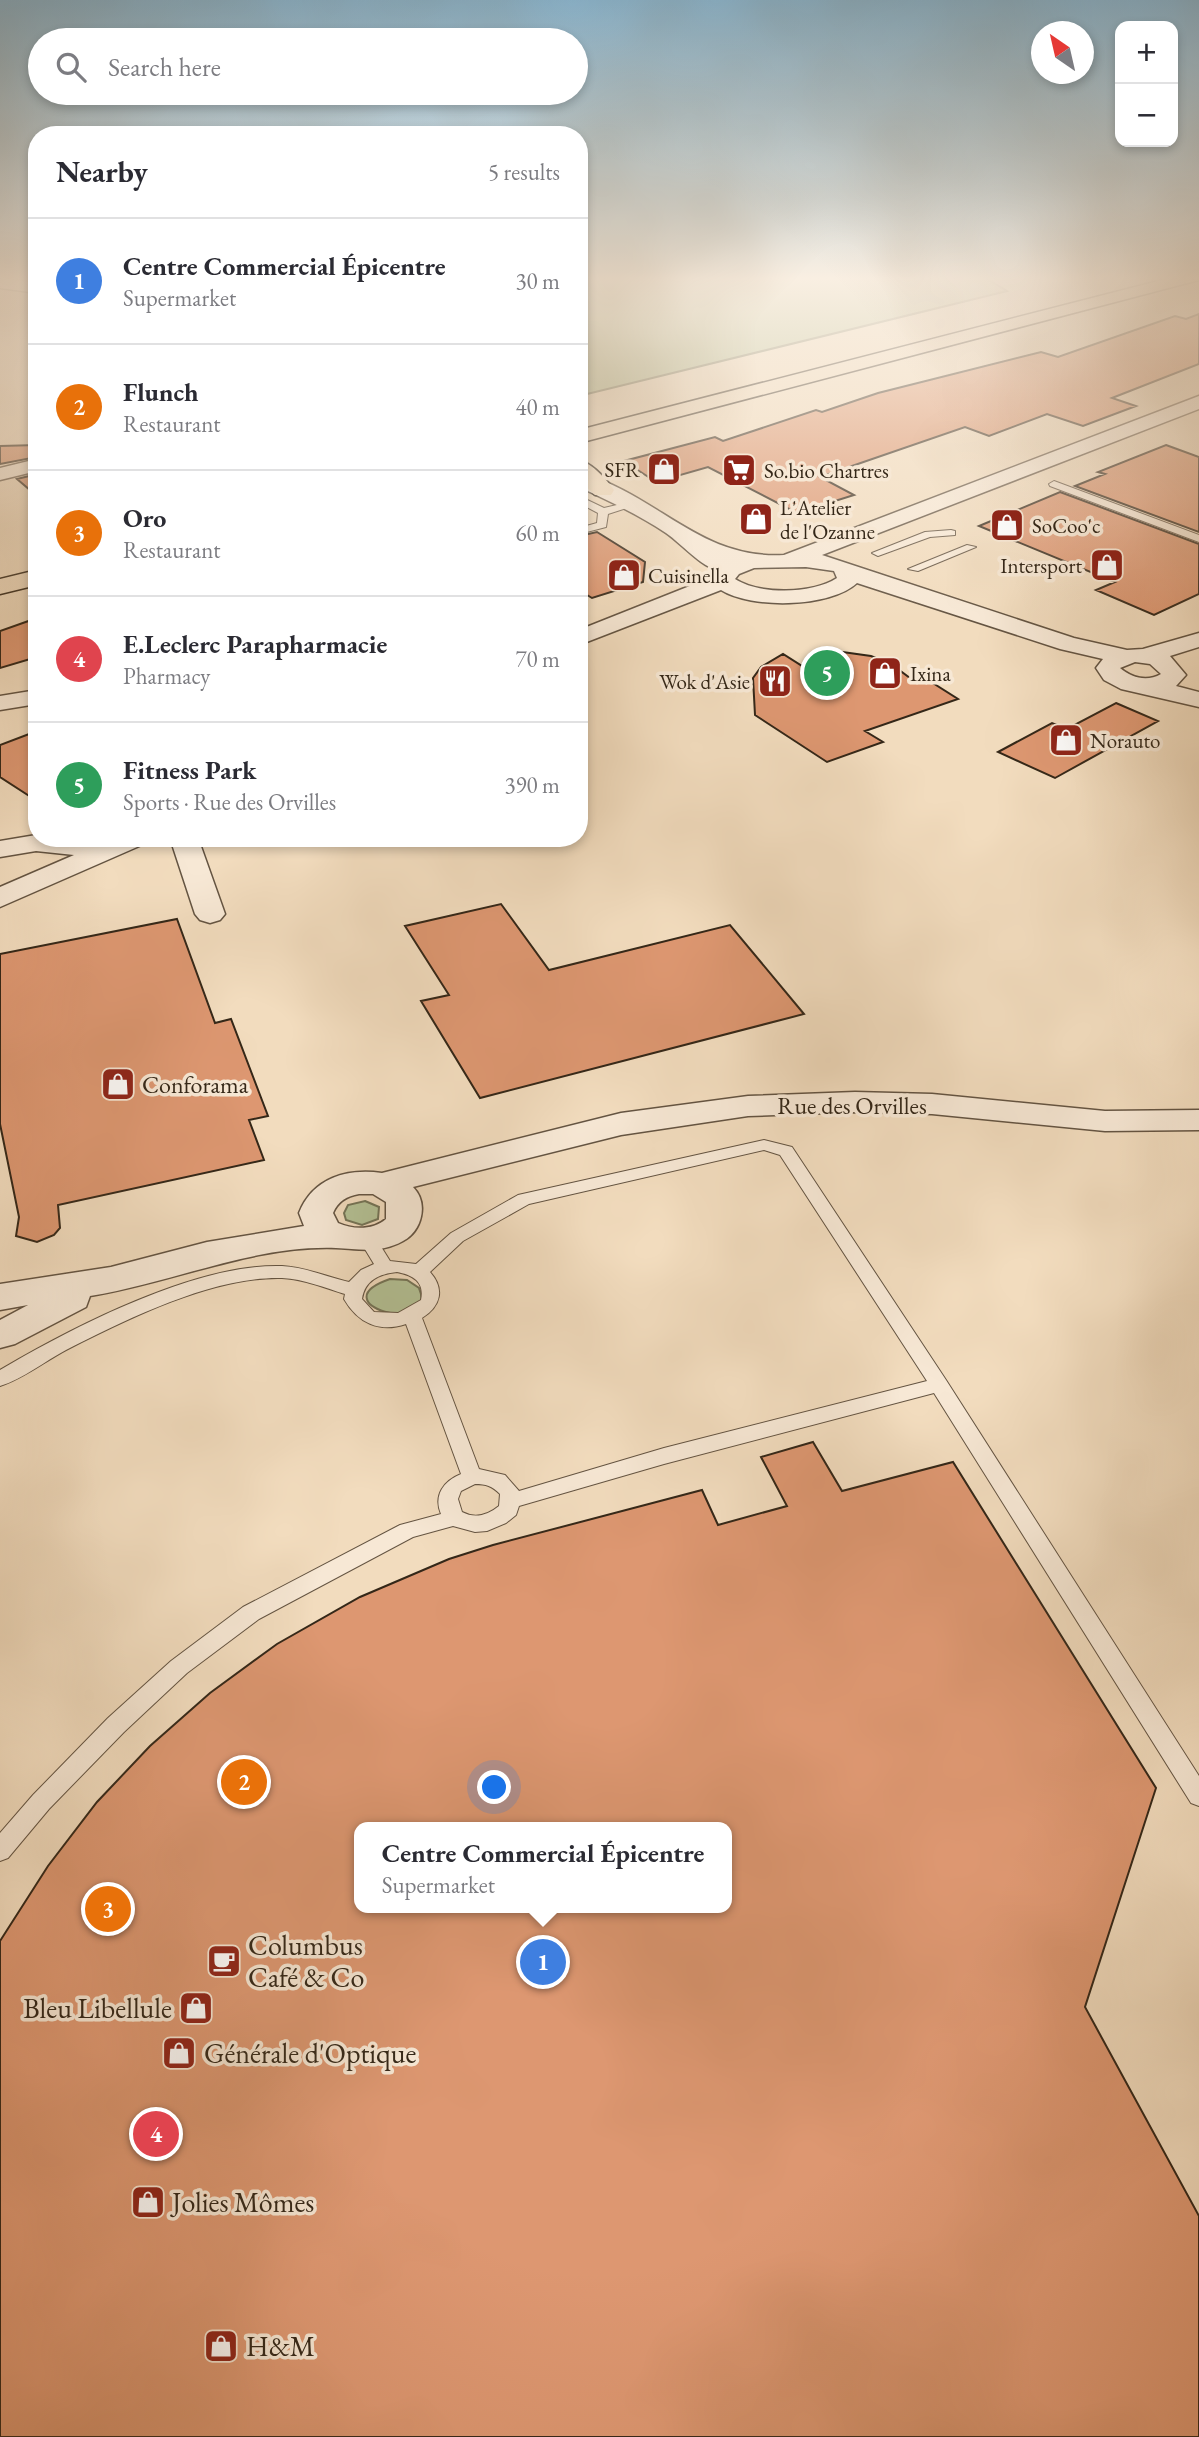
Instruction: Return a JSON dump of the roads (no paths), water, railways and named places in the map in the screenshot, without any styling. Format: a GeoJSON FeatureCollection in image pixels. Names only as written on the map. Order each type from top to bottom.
{"type":"FeatureCollection","features":[{"type":"Feature","properties":{"kind":"main road"},"geometry":{"type":"LineString","coordinates":[[588,421],[700,392]]}},
{"type":"Feature","properties":{"kind":"main road"},"geometry":{"type":"LineString","coordinates":[[588,435],[754,392]]}},
{"type":"Feature","properties":{"kind":"main road"},"geometry":{"type":"LineString","coordinates":[[588,438],[611,429]]}},
{"type":"Feature","properties":{"kind":"main road"},"geometry":{"type":"LineString","coordinates":[[588,480],[603,501]]}},
{"type":"Feature","properties":{"kind":"main road"},"geometry":{"type":"LineString","coordinates":[[0,569],[28,561]]}},
{"type":"Feature","properties":{"kind":"main road"},"geometry":{"type":"LineString","coordinates":[[0,587],[28,579]]}},
{"type":"Feature","properties":{"kind":"street"},"geometry":{"type":"LineString","coordinates":[[673,603],[745,593],[777,596],[839,565],[1199,402]]}},
{"type":"Feature","properties":{"kind":"street"},"geometry":{"type":"LineString","coordinates":[[0,474],[28,467]]}},
{"type":"Feature","properties":{"kind":"street"},"geometry":{"type":"LineString","coordinates":[[588,487],[603,501],[634,504],[701,547],[751,562],[792,559],[839,565],[909,592],[1068,645],[1125,660],[1158,659],[1173,671],[1196,698]]}},
{"type":"Feature","properties":{"kind":"street"},"geometry":{"type":"LineString","coordinates":[[701,547],[725,576],[745,593]]}},
{"type":"Feature","properties":{"kind":"street"},"geometry":{"type":"LineString","coordinates":[[588,635],[673,603],[751,562]]}},
{"type":"Feature","properties":{"kind":"street"},"geometry":{"type":"LineString","coordinates":[[1125,660],[1193,643]]}},
{"type":"Feature","properties":{"kind":"street"},"geometry":{"type":"LineString","coordinates":[[1144,685],[1161,684],[1193,643]]}},
{"type":"Feature","properties":{"kind":"street"},"geometry":{"type":"LineString","coordinates":[[1125,660],[1120,680],[1196,698]]}},
{"type":"Feature","properties":{"kind":"street"},"geometry":{"type":"LineString","coordinates":[[0,703],[28,698]]}},
{"type":"Feature","properties":{"kind":"street"},"geometry":{"type":"LineString","coordinates":[[0,849],[28,844]]}},
{"type":"Feature","properties":{"kind":"street"},"geometry":{"type":"LineString","coordinates":[[0,898],[115,847]]}},
{"type":"Feature","properties":{"kind":"street"},"geometry":{"type":"LineString","coordinates":[[187,847],[210,914]]}},
{"type":"Feature","properties":{"kind":"street","name":"Rue des Orvilles"},"geometry":{"type":"LineString","coordinates":[[382,1184],[649,1119],[760,1105],[867,1102],[932,1104],[1105,1121],[1199,1119]]}},
{"type":"Feature","properties":{"kind":"street","name":"Rue des Orvilles"},"geometry":{"type":"LineString","coordinates":[[405,1216],[456,1181],[509,1153]]}},
{"type":"Feature","properties":{"kind":"street"},"geometry":{"type":"LineString","coordinates":[[0,1297],[111,1280],[208,1254],[303,1238],[333,1237],[377,1254],[388,1235],[398,1227],[405,1216],[403,1198],[382,1184],[352,1183],[338,1187],[321,1201],[283,1222],[208,1254]]}},
{"type":"Feature","properties":{"kind":"street"},"geometry":{"type":"LineString","coordinates":[[321,1201],[316,1213],[317,1223],[333,1237]]}},
{"type":"Feature","properties":{"kind":"street"},"geometry":{"type":"LineString","coordinates":[[1,1336],[35,1315],[111,1280]]}},
{"type":"Feature","properties":{"kind":"street"},"geometry":{"type":"LineString","coordinates":[[0,1297],[6,1303],[10,1318],[1,1336]]}},
{"type":"Feature","properties":{"kind":"lane"},"geometry":{"type":"LineString","coordinates":[[1054,484],[1199,539]]}},
{"type":"Feature","properties":{"kind":"lane"},"geometry":{"type":"LineString","coordinates":[[588,500],[603,501],[602,524],[588,528]]}},
{"type":"Feature","properties":{"kind":"lane"},"geometry":{"type":"LineString","coordinates":[[878,553],[929,534],[951,533]]}},
{"type":"Feature","properties":{"kind":"lane"},"geometry":{"type":"LineString","coordinates":[[914,569],[971,547]]}},
{"type":"Feature","properties":{"kind":"lane"},"geometry":{"type":"LineString","coordinates":[[419,1272],[457,1237],[524,1199],[764,1145],[786,1151],[939,1385],[1199,1796]]}},
{"type":"Feature","properties":{"kind":"lane"},"geometry":{"type":"LineString","coordinates":[[377,1254],[419,1272],[432,1286],[432,1295],[429,1303],[413,1317],[387,1322],[375,1320],[357,1308],[354,1290],[377,1254]]}},
{"type":"Feature","properties":{"kind":"lane"},"geometry":{"type":"LineString","coordinates":[[0,1379],[27,1362],[163,1299],[231,1277],[282,1272],[354,1290]]}},
{"type":"Feature","properties":{"kind":"lane"},"geometry":{"type":"LineString","coordinates":[[413,1317],[472,1476]]}},
{"type":"Feature","properties":{"kind":"lane"},"geometry":{"type":"LineString","coordinates":[[511,1501],[664,1455],[939,1385]]}},
{"type":"Feature","properties":{"kind":"lane"},"geometry":{"type":"LineString","coordinates":[[0,1850],[41,1802],[116,1725],[179,1667],[251,1613],[407,1531],[455,1518],[474,1525],[484,1525],[503,1516],[511,1501],[510,1493],[499,1481],[472,1476],[453,1486],[449,1494],[447,1503],[455,1518]]}},
{"type":"Feature","properties":{"kind":"place","name":"SFR"},"geometry":{"type":"Point","coordinates":[664,469]}},
{"type":"Feature","properties":{"kind":"place","name":"So.bio Chartres"},"geometry":{"type":"Point","coordinates":[739,470]}},
{"type":"Feature","properties":{"kind":"place","name":"L'Atelier de l'Ozanne"},"geometry":{"type":"Point","coordinates":[756,519]}},
{"type":"Feature","properties":{"kind":"place","name":"SoCoo'c"},"geometry":{"type":"Point","coordinates":[1007,525]}},
{"type":"Feature","properties":{"kind":"place","name":"Intersport"},"geometry":{"type":"Point","coordinates":[1107,565]}},
{"type":"Feature","properties":{"kind":"place","name":"Cuisinella"},"geometry":{"type":"Point","coordinates":[624,575]}},
{"type":"Feature","properties":{"kind":"place","name":"Fitness Park"},"geometry":{"type":"Point","coordinates":[827,673]}},
{"type":"Feature","properties":{"kind":"place","name":"Ixina"},"geometry":{"type":"Point","coordinates":[885,673]}},
{"type":"Feature","properties":{"kind":"place","name":"Wok d'Asie"},"geometry":{"type":"Point","coordinates":[775,681]}},
{"type":"Feature","properties":{"kind":"place","name":"Norauto"},"geometry":{"type":"Point","coordinates":[1066,740]}},
{"type":"Feature","properties":{"kind":"place","name":"Conforama"},"geometry":{"type":"Point","coordinates":[118,1084]}},
{"type":"Feature","properties":{"kind":"place","name":"Flunch"},"geometry":{"type":"Point","coordinates":[244,1782]}},
{"type":"Feature","properties":{"kind":"place","name":"Oro"},"geometry":{"type":"Point","coordinates":[108,1909]}},
{"type":"Feature","properties":{"kind":"place","name":"Columbus Café & Co"},"geometry":{"type":"Point","coordinates":[224,1961]}},
{"type":"Feature","properties":{"kind":"place","name":"Centre Commercial Épicentre"},"geometry":{"type":"Point","coordinates":[543,1962]}},
{"type":"Feature","properties":{"kind":"place","name":"Bleu Libellule"},"geometry":{"type":"Point","coordinates":[196,2008]}},
{"type":"Feature","properties":{"kind":"place","name":"Générale d'Optique"},"geometry":{"type":"Point","coordinates":[179,2053]}},
{"type":"Feature","properties":{"kind":"place","name":"E.Leclerc Parapharmacie"},"geometry":{"type":"Point","coordinates":[156,2134]}},
{"type":"Feature","properties":{"kind":"place","name":"Jolies Mômes"},"geometry":{"type":"Point","coordinates":[148,2202]}},
{"type":"Feature","properties":{"kind":"place","name":"H&M"},"geometry":{"type":"Point","coordinates":[221,2346]}}]}
